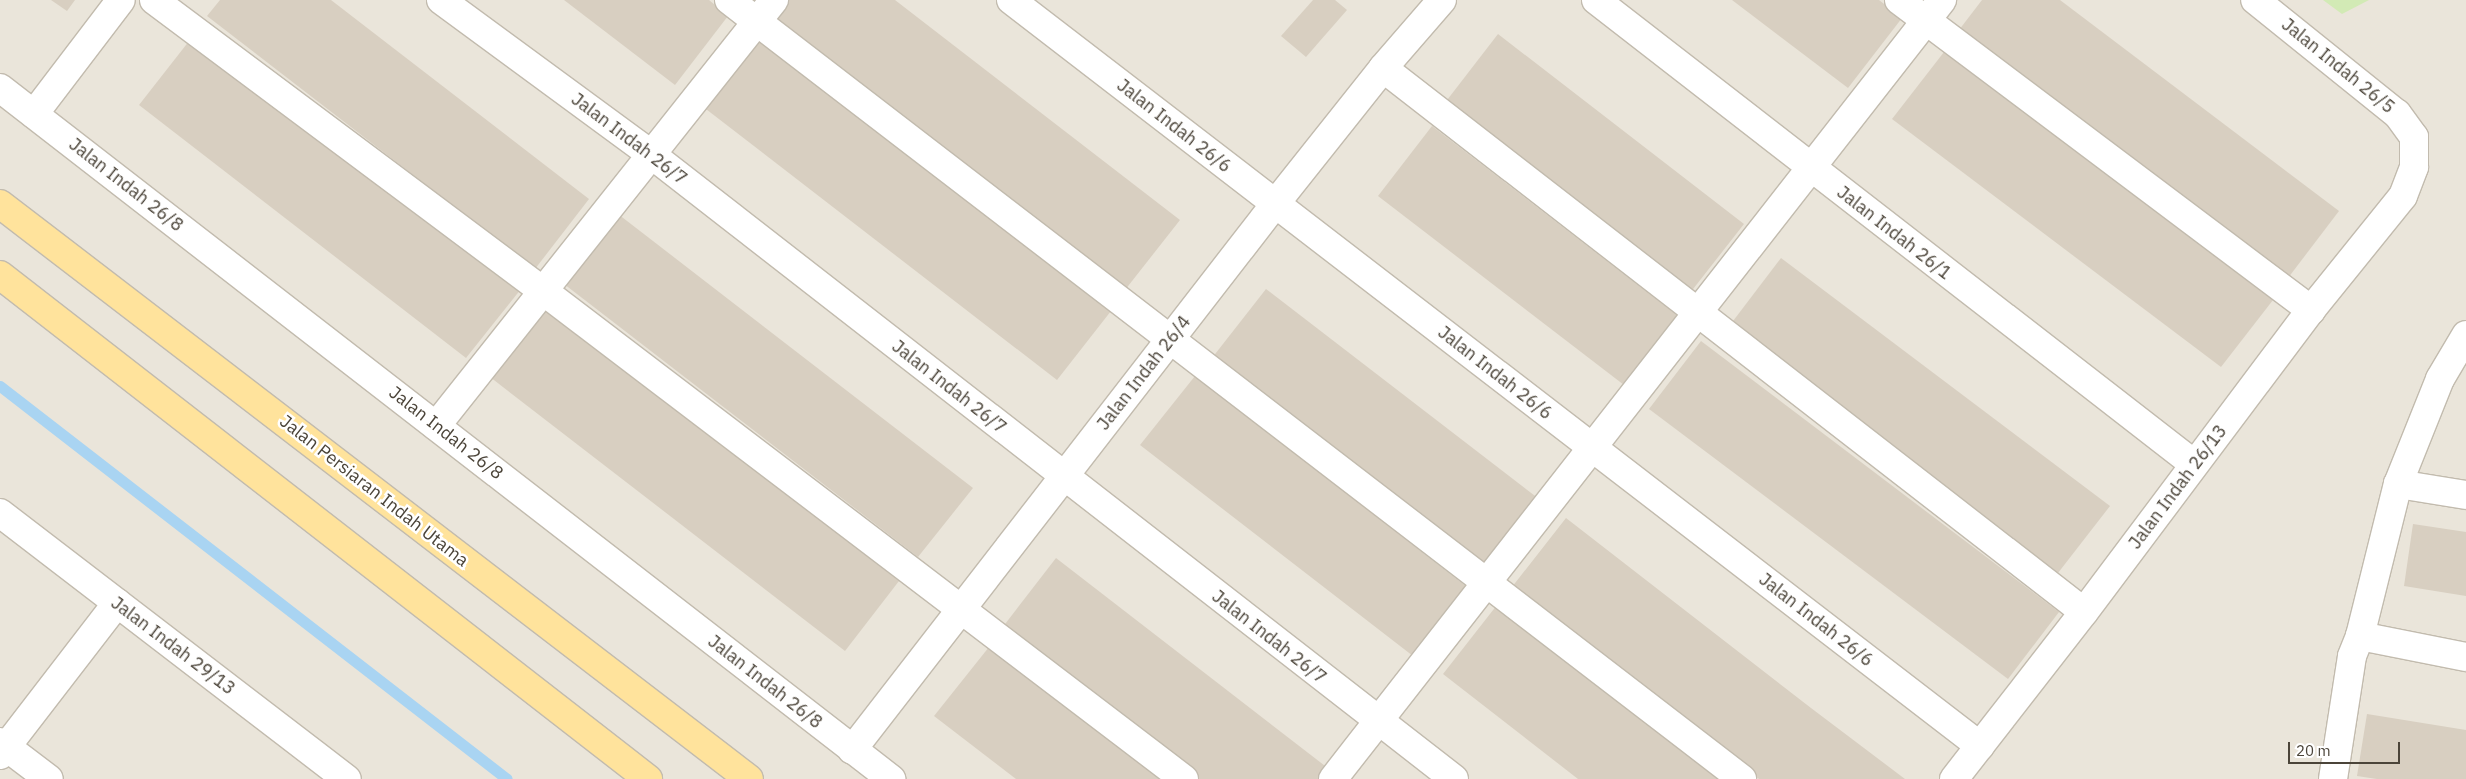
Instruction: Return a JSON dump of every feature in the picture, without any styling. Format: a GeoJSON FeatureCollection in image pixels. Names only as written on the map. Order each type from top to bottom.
{"type":"FeatureCollection","features":[{"type":"Feature","properties":{"kind":"main road","name":"Jalan Persiaran Indah Utama"},"geometry":{"type":"LineString","coordinates":[[0,204],[749,779]]}},
{"type":"Feature","properties":{"kind":"main road"},"geometry":{"type":"LineString","coordinates":[[0,276],[648,779]]}},
{"type":"Feature","properties":{"kind":"street"},"geometry":{"type":"LineString","coordinates":[[34,114],[121,0]]}},
{"type":"Feature","properties":{"kind":"street"},"geometry":{"type":"LineString","coordinates":[[154,0],[542,290],[962,608],[1184,779]]}},
{"type":"Feature","properties":{"kind":"street","name":"Jalan Indah 26/7"},"geometry":{"type":"LineString","coordinates":[[441,0],[652,155],[1062,476],[1454,779]]}},
{"type":"Feature","properties":{"kind":"street"},"geometry":{"type":"LineString","coordinates":[[729,0],[1742,779]]}},
{"type":"Feature","properties":{"kind":"street"},"geometry":{"type":"LineString","coordinates":[[436,426],[774,0]]}},
{"type":"Feature","properties":{"kind":"street","name":"Jalan Indah 26/6"},"geometry":{"type":"LineString","coordinates":[[1011,0],[1980,746]]}},
{"type":"Feature","properties":{"kind":"street","name":"Jalan Indah 26/4"},"geometry":{"type":"LineString","coordinates":[[852,750],[1062,476],[1171,340],[1275,204],[1382,68],[1442,0]]}},
{"type":"Feature","properties":{"kind":"street","name":"Jalan Indah 26/1"},"geometry":{"type":"LineString","coordinates":[[1596,0],[1811,169],[2194,464]]}},
{"type":"Feature","properties":{"kind":"street"},"geometry":{"type":"LineString","coordinates":[[1899,0],[2311,310]]}},
{"type":"Feature","properties":{"kind":"street"},"geometry":{"type":"LineString","coordinates":[[1333,779],[1942,0]]}},
{"type":"Feature","properties":{"kind":"street","name":"Jalan Indah 26/5"},"geometry":{"type":"LineString","coordinates":[[2255,0],[2377,95],[2397,114],[2414,137],[2414,167],[2403,196]]}},
{"type":"Feature","properties":{"kind":"street"},"geometry":{"type":"LineString","coordinates":[[1382,68],[2084,612]]}},
{"type":"Feature","properties":{"kind":"street","name":"Jalan Indah 26/8"},"geometry":{"type":"LineString","coordinates":[[0,88],[891,779]]}},
{"type":"Feature","properties":{"kind":"street","name":"Jalan Indah 26/13"},"geometry":{"type":"LineString","coordinates":[[1954,779],[2084,612],[2311,310],[2403,196]]}},
{"type":"Feature","properties":{"kind":"street"},"geometry":{"type":"LineString","coordinates":[[2333,779],[2352,656],[2360,636],[2398,484],[2440,379],[2466,335]]}},
{"type":"Feature","properties":{"kind":"street"},"geometry":{"type":"LineString","coordinates":[[2398,484],[2466,495]]}},
{"type":"Feature","properties":{"kind":"street","name":"Jalan Indah 29/13"},"geometry":{"type":"LineString","coordinates":[[0,513],[347,779]]}},
{"type":"Feature","properties":{"kind":"street"},"geometry":{"type":"LineString","coordinates":[[49,779],[2,748],[117,603]]}},
{"type":"Feature","properties":{"kind":"street"},"geometry":{"type":"LineString","coordinates":[[2360,636],[2466,657]]}},
{"type":"Feature","properties":{"kind":"shaded area"},"geometry":{"type":"Polygon","coordinates":[[[0,0],[2466,0],[2466,779],[0,779],[0,0]]]}},
{"type":"Feature","properties":{"kind":"green space"},"geometry":{"type":"Polygon","coordinates":[[[2323,0],[2369,0],[2342,14],[2323,0]]]}},
{"type":"Feature","properties":{"kind":"building"},"geometry":{"type":"Polygon","coordinates":[[[51,0],[75,0],[67,11],[51,0]]]}},
{"type":"Feature","properties":{"kind":"building"},"geometry":{"type":"Polygon","coordinates":[[[220,0],[331,0],[589,199],[535,269],[207,16],[220,0]]]}},
{"type":"Feature","properties":{"kind":"building"},"geometry":{"type":"Polygon","coordinates":[[[564,0],[709,0],[728,16],[675,85],[564,0]]]}},
{"type":"Feature","properties":{"kind":"building"},"geometry":{"type":"Polygon","coordinates":[[[783,0],[895,0],[1180,220],[1125,290],[771,16],[783,0]]]}},
{"type":"Feature","properties":{"kind":"building"},"geometry":{"type":"Polygon","coordinates":[[[1313,0],[1335,0],[1347,10],[1306,57],[1281,36],[1313,0]]]}},
{"type":"Feature","properties":{"kind":"building"},"geometry":{"type":"Polygon","coordinates":[[[1732,0],[1879,0],[1902,18],[1848,88],[1732,0]]]}},
{"type":"Feature","properties":{"kind":"building"},"geometry":{"type":"Polygon","coordinates":[[[1982,0],[2060,0],[2339,211],[2288,278],[1959,30],[1982,0]]]}},
{"type":"Feature","properties":{"kind":"building"},"geometry":{"type":"Polygon","coordinates":[[[1498,34],[1744,224],[1690,293],[1444,104],[1498,34]]]}},
{"type":"Feature","properties":{"kind":"building"},"geometry":{"type":"Polygon","coordinates":[[[193,36],[521,289],[466,358],[139,105],[193,36]]]}},
{"type":"Feature","properties":{"kind":"building"},"geometry":{"type":"Polygon","coordinates":[[[756,37],[1111,311],[1057,380],[702,106],[756,37]]]}},
{"type":"Feature","properties":{"kind":"building"},"geometry":{"type":"Polygon","coordinates":[[[1944,52],[2273,300],[2221,367],[1892,119],[1944,52]]]}},
{"type":"Feature","properties":{"kind":"building"},"geometry":{"type":"Polygon","coordinates":[[[1432,126],[1678,316],[1624,385],[1378,196],[1432,126]]]}},
{"type":"Feature","properties":{"kind":"building"},"geometry":{"type":"Polygon","coordinates":[[[618,214],[973,488],[918,557],[564,284],[618,214]]]}},
{"type":"Feature","properties":{"kind":"building"},"geometry":{"type":"Polygon","coordinates":[[[1781,258],[2110,506],[2058,573],[1730,325],[1781,258]]]}},
{"type":"Feature","properties":{"kind":"building"},"geometry":{"type":"Polygon","coordinates":[[[1266,289],[1539,499],[1485,569],[1212,358],[1266,289]]]}},
{"type":"Feature","properties":{"kind":"building"},"geometry":{"type":"Polygon","coordinates":[[[545,307],[899,581],[845,651],[490,377],[545,307]]]}},
{"type":"Feature","properties":{"kind":"building"},"geometry":{"type":"Polygon","coordinates":[[[1701,341],[2059,612],[2008,679],[1649,409],[1701,341]]]}},
{"type":"Feature","properties":{"kind":"building"},"geometry":{"type":"Polygon","coordinates":[[[1195,376],[1467,587],[1413,656],[1140,445],[1195,376]]]}},
{"type":"Feature","properties":{"kind":"building"},"geometry":{"type":"Polygon","coordinates":[[[1566,518],[1905,779],[1759,779],[1512,587],[1566,518]]]}},
{"type":"Feature","properties":{"kind":"building"},"geometry":{"type":"Polygon","coordinates":[[[2413,524],[2466,532],[2466,596],[2404,586],[2413,524]]]}},
{"type":"Feature","properties":{"kind":"building"},"geometry":{"type":"Polygon","coordinates":[[[1056,558],[1329,769],[1322,779],[1198,779],[1002,628],[1056,558]]]}},
{"type":"Feature","properties":{"kind":"building"},"geometry":{"type":"Polygon","coordinates":[[[1497,605],[1723,779],[1578,779],[1443,674],[1497,605]]]}},
{"type":"Feature","properties":{"kind":"building"},"geometry":{"type":"Polygon","coordinates":[[[989,647],[1160,779],[1016,779],[934,716],[989,647]]]}},
{"type":"Feature","properties":{"kind":"building"},"geometry":{"type":"Polygon","coordinates":[[[2367,714],[2466,730],[2466,779],[2377,779],[2357,776],[2367,714]]]}},
{"type":"Feature","properties":{"kind":"waterway"},"geometry":{"type":"LineString","coordinates":[[0,386],[507,779]]}}]}
